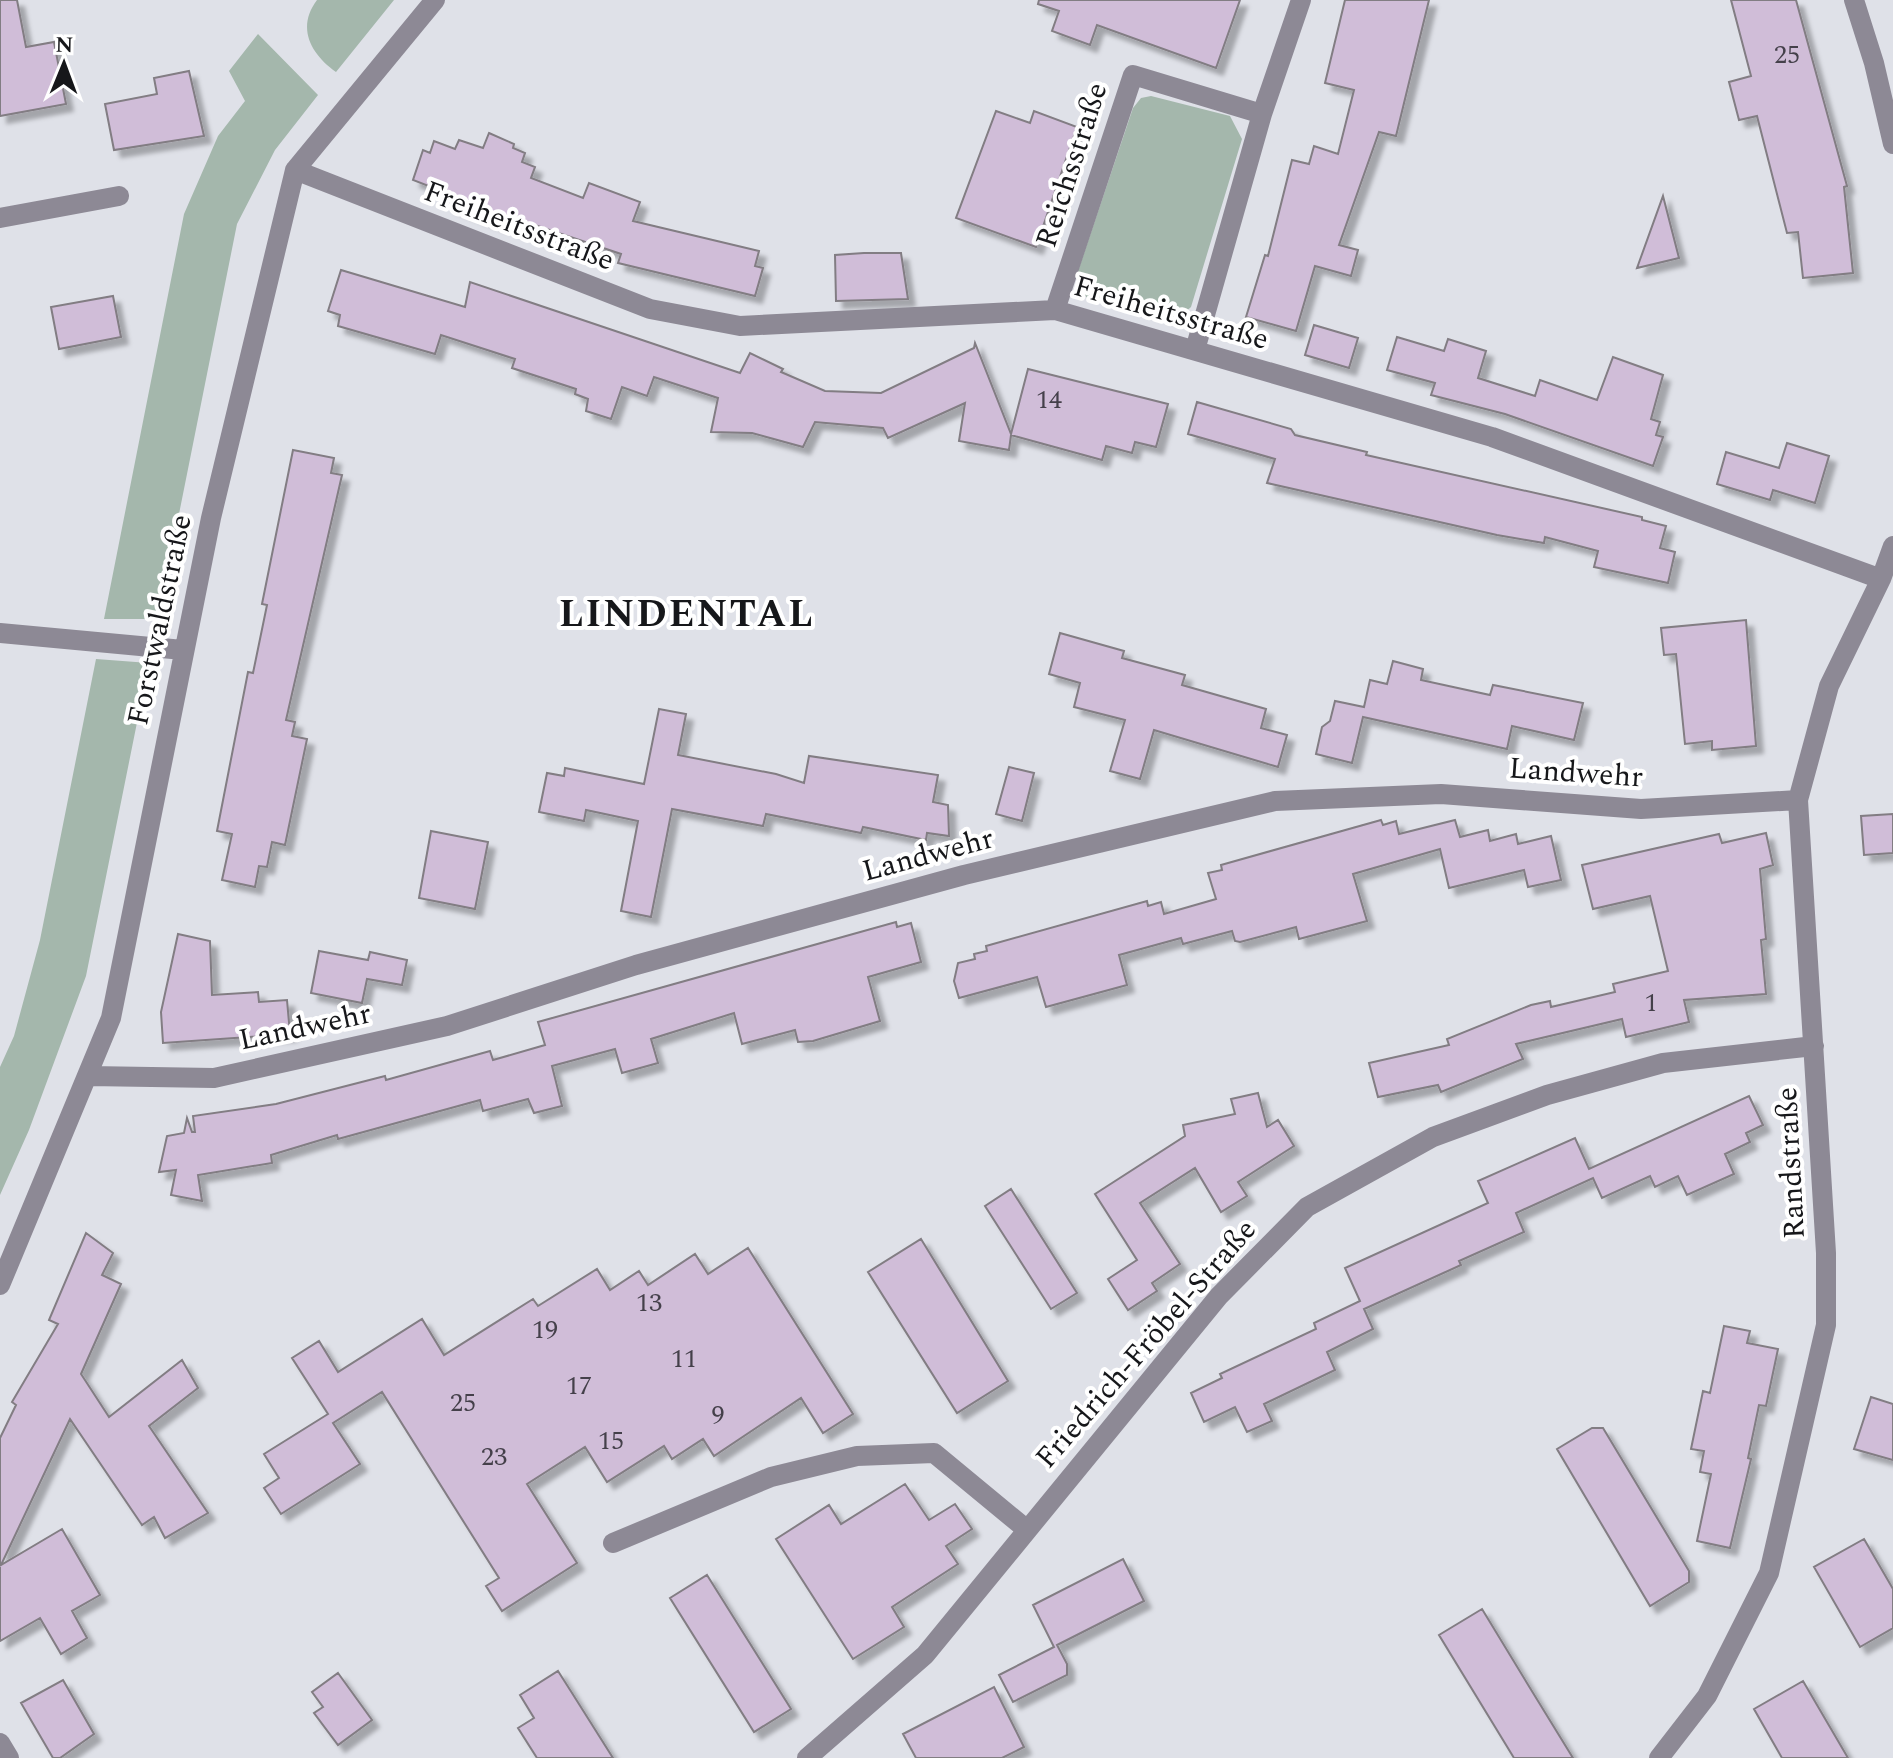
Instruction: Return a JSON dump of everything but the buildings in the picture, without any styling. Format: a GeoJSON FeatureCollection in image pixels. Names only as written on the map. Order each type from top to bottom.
{"type":"FeatureCollection","features":[{"type":"Feature","properties":{"kind":"street","name":"Forstwaldstraße"},"geometry":{"type":"LineString","coordinates":[[0,1285],[111,1018],[211,518],[295,170],[435,0]]}},
{"type":"Feature","properties":{"kind":"street"},"geometry":{"type":"LineString","coordinates":[[1195,350],[1262,114],[1301,0]]}},
{"type":"Feature","properties":{"kind":"street"},"geometry":{"type":"LineString","coordinates":[[1854,0],[1874,63],[1893,144]]}},
{"type":"Feature","properties":{"kind":"street","name":"Reichsstraße"},"geometry":{"type":"LineString","coordinates":[[1055,310],[1133,75],[1262,114]]}},
{"type":"Feature","properties":{"kind":"street","name":"Freiheitsstraße"},"geometry":{"type":"LineString","coordinates":[[295,170],[650,309],[740,326],[1055,310],[1492,437],[1881,579]]}},
{"type":"Feature","properties":{"kind":"street"},"geometry":{"type":"LineString","coordinates":[[0,218],[119,196]]}},
{"type":"Feature","properties":{"kind":"street","name":"Randstraße"},"geometry":{"type":"LineString","coordinates":[[1659,1758],[1707,1696],[1769,1573],[1826,1325],[1826,1253],[1798,800],[1829,686],[1881,579],[1893,546]]}},
{"type":"Feature","properties":{"kind":"street"},"geometry":{"type":"LineString","coordinates":[[0,633],[183,650]]}},
{"type":"Feature","properties":{"kind":"street","name":"Landwehr"},"geometry":{"type":"LineString","coordinates":[[89,1076],[214,1078],[432,1030],[636,965],[964,875],[1275,801],[1441,794],[1641,809],[1798,800]]}},
{"type":"Feature","properties":{"kind":"street","name":"Friedrich-Fröbel-Straße"},"geometry":{"type":"LineString","coordinates":[[807,1758],[925,1655],[1219,1296],[1307,1207],[1433,1137],[1547,1095],[1663,1063],[1814,1046]]}},
{"type":"Feature","properties":{"kind":"street"},"geometry":{"type":"LineString","coordinates":[[613,1543],[771,1477],[857,1456],[934,1453],[1026,1529]]}},
{"type":"Feature","properties":{"kind":"street"},"geometry":{"type":"LineString","coordinates":[[0,1743],[9,1758]]}},
{"type":"Feature","properties":{"kind":"green space"},"geometry":{"type":"Polygon","coordinates":[[[317,0],[394,0],[336,72],[313,49],[309,40],[308,21],[317,0]]]}},
{"type":"Feature","properties":{"kind":"green space"},"geometry":{"type":"Polygon","coordinates":[[[258,34],[318,95],[275,150],[237,224],[158,619],[104,619],[184,214],[218,136],[245,101],[229,71],[258,34]]]}},
{"type":"Feature","properties":{"kind":"green space"},"geometry":{"type":"Polygon","coordinates":[[[1151,96],[1230,116],[1242,139],[1191,307],[1181,316],[1170,319],[1087,298],[1079,288],[1077,274],[1133,108],[1141,98],[1151,96]]]}},
{"type":"Feature","properties":{"kind":"green space"},"geometry":{"type":"Polygon","coordinates":[[[96,659],[149,663],[86,976],[29,1130],[0,1195],[0,1067],[14,1036],[40,940],[96,659]]]}},
{"type":"Feature","properties":{"kind":"district","name":"LINDENTAL"},"geometry":{"type":"Point","coordinates":[687,615]}}]}
